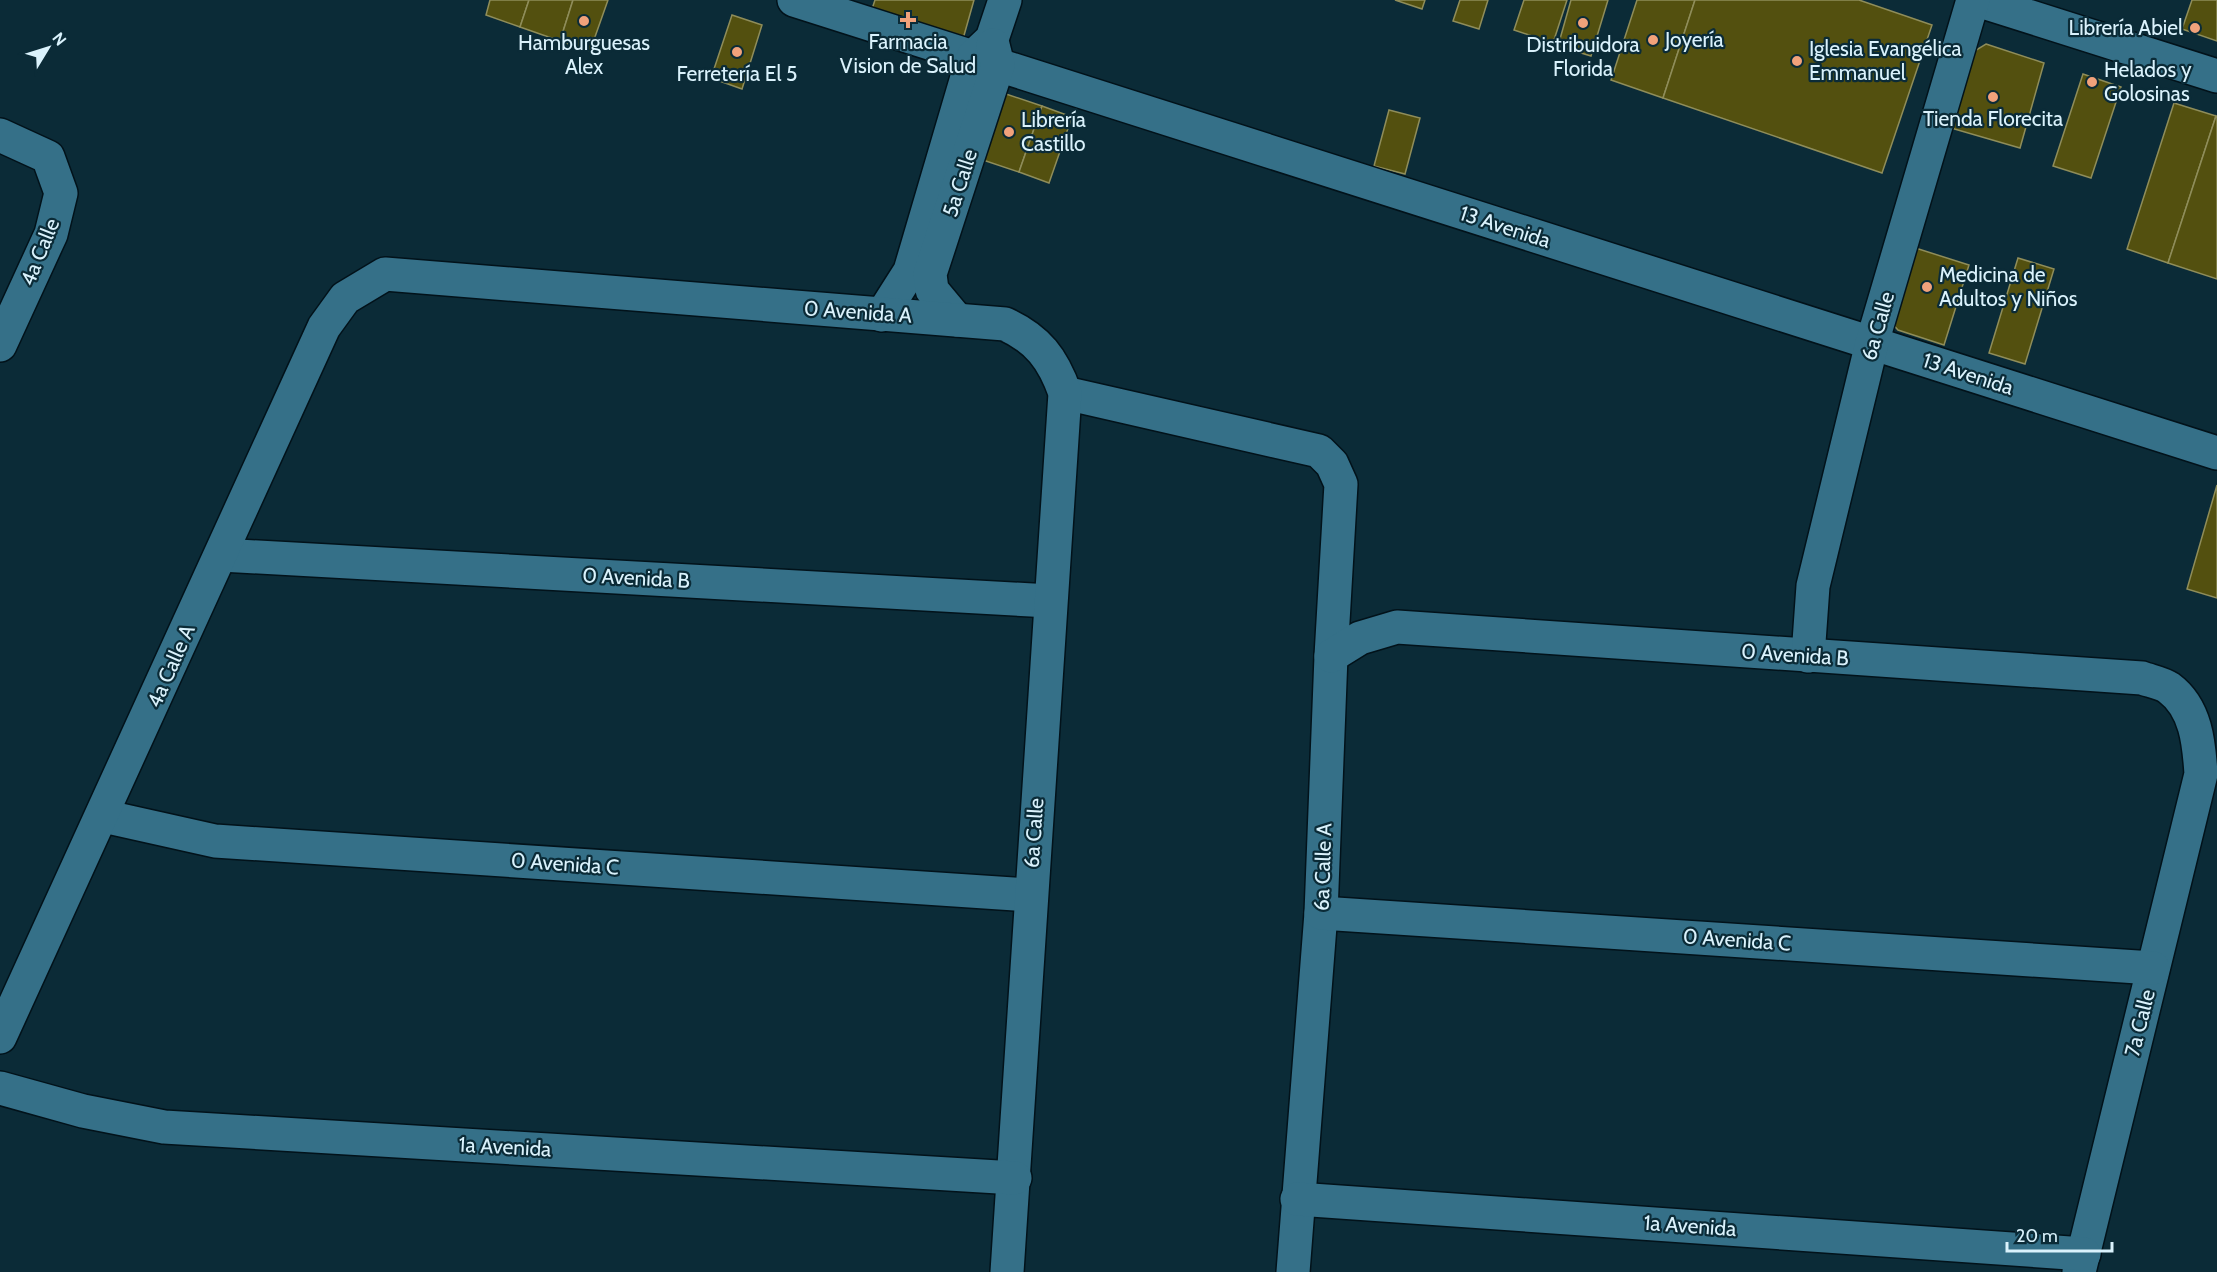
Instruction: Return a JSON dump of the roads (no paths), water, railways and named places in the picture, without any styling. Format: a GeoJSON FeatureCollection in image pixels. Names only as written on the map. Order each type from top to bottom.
{"type":"FeatureCollection","features":[{"type":"Feature","properties":{"kind":"street","name":"13 Avenida"},"geometry":{"type":"LineString","coordinates":[[794,0],[988,54],[1872,343],[2217,453]]}},
{"type":"Feature","properties":{"kind":"street","name":"5a Calle"},"geometry":{"type":"LineString","coordinates":[[882,315],[910,272],[1005,0]]}},
{"type":"Feature","properties":{"kind":"street"},"geometry":{"type":"LineString","coordinates":[[1975,0],[2217,76]]}},
{"type":"Feature","properties":{"kind":"street","name":"6a Calle"},"geometry":{"type":"LineString","coordinates":[[1808,656],[1813,586],[1872,343],[1975,0]]}},
{"type":"Feature","properties":{"kind":"street","name":"5a Calle"},"geometry":{"type":"LineString","coordinates":[[957,320],[932,290],[930,274],[988,54]]}},
{"type":"Feature","properties":{"kind":"street","name":"4a Calle"},"geometry":{"type":"LineString","coordinates":[[0,135],[48,157],[61,193],[51,234],[0,345]]}},
{"type":"Feature","properties":{"kind":"street","name":"0 Avenida A"},"geometry":{"type":"LineString","coordinates":[[345,298],[385,274],[1005,324],[1025,333],[1042,350],[1057,371],[1065,393]]}},
{"type":"Feature","properties":{"kind":"street","name":"4a Calle A"},"geometry":{"type":"LineString","coordinates":[[0,1037],[103,816],[324,327],[345,298]]}},
{"type":"Feature","properties":{"kind":"street","name":"6a Calle"},"geometry":{"type":"LineString","coordinates":[[1007,1272],[1015,1178],[1030,895],[1065,393]]}},
{"type":"Feature","properties":{"kind":"street","name":"6a Calle A"},"geometry":{"type":"LineString","coordinates":[[1065,393],[1319,451],[1332,464],[1341,484],[1331,656],[1321,913],[1293,1272]]}},
{"type":"Feature","properties":{"kind":"street","name":"0 Avenida B"},"geometry":{"type":"LineString","coordinates":[[221,555],[1050,601]]}},
{"type":"Feature","properties":{"kind":"street","name":"0 Avenida B"},"geometry":{"type":"LineString","coordinates":[[1331,656],[1360,638],[1397,627],[2142,678],[2169,688],[2185,707],[2198,733],[2209,776]]}},
{"type":"Feature","properties":{"kind":"street","name":"7a Calle"},"geometry":{"type":"LineString","coordinates":[[2081,1263],[2153,968],[2209,776]]}},
{"type":"Feature","properties":{"kind":"street","name":"0 Avenida C"},"geometry":{"type":"LineString","coordinates":[[103,816],[215,841],[1030,895]]}},
{"type":"Feature","properties":{"kind":"street","name":"0 Avenida C"},"geometry":{"type":"LineString","coordinates":[[1321,913],[2153,968]]}},
{"type":"Feature","properties":{"kind":"street","name":"1a Avenida"},"geometry":{"type":"LineString","coordinates":[[0,1088],[83,1111],[164,1127],[1015,1178]]}},
{"type":"Feature","properties":{"kind":"street","name":"1a Avenida"},"geometry":{"type":"LineString","coordinates":[[1297,1199],[2081,1263]]}},
{"type":"Feature","properties":{"kind":"place","name":"Farmacia Vision de Salud"},"geometry":{"type":"Point","coordinates":[908,20]}},
{"type":"Feature","properties":{"kind":"place","name":"Hamburguesas Alex"},"geometry":{"type":"Point","coordinates":[584,21]}},
{"type":"Feature","properties":{"kind":"place","name":"Distribuidora Florida"},"geometry":{"type":"Point","coordinates":[1583,23]}},
{"type":"Feature","properties":{"kind":"place","name":"Librería Abiel"},"geometry":{"type":"Point","coordinates":[2195,28]}},
{"type":"Feature","properties":{"kind":"place","name":"Joyería"},"geometry":{"type":"Point","coordinates":[1653,40]}},
{"type":"Feature","properties":{"kind":"place","name":"Ferretería El 5"},"geometry":{"type":"Point","coordinates":[737,52]}},
{"type":"Feature","properties":{"kind":"place","name":"Iglesia Evangélica Emmanuel"},"geometry":{"type":"Point","coordinates":[1797,61]}},
{"type":"Feature","properties":{"kind":"place","name":"Helados y Golosinas"},"geometry":{"type":"Point","coordinates":[2092,82]}},
{"type":"Feature","properties":{"kind":"place","name":"Tienda Florecita"},"geometry":{"type":"Point","coordinates":[1993,97]}},
{"type":"Feature","properties":{"kind":"place","name":"Librería Castillo"},"geometry":{"type":"Point","coordinates":[1009,132]}},
{"type":"Feature","properties":{"kind":"place","name":"Medicina de Adultos y Niños"},"geometry":{"type":"Point","coordinates":[1927,287]}}]}
